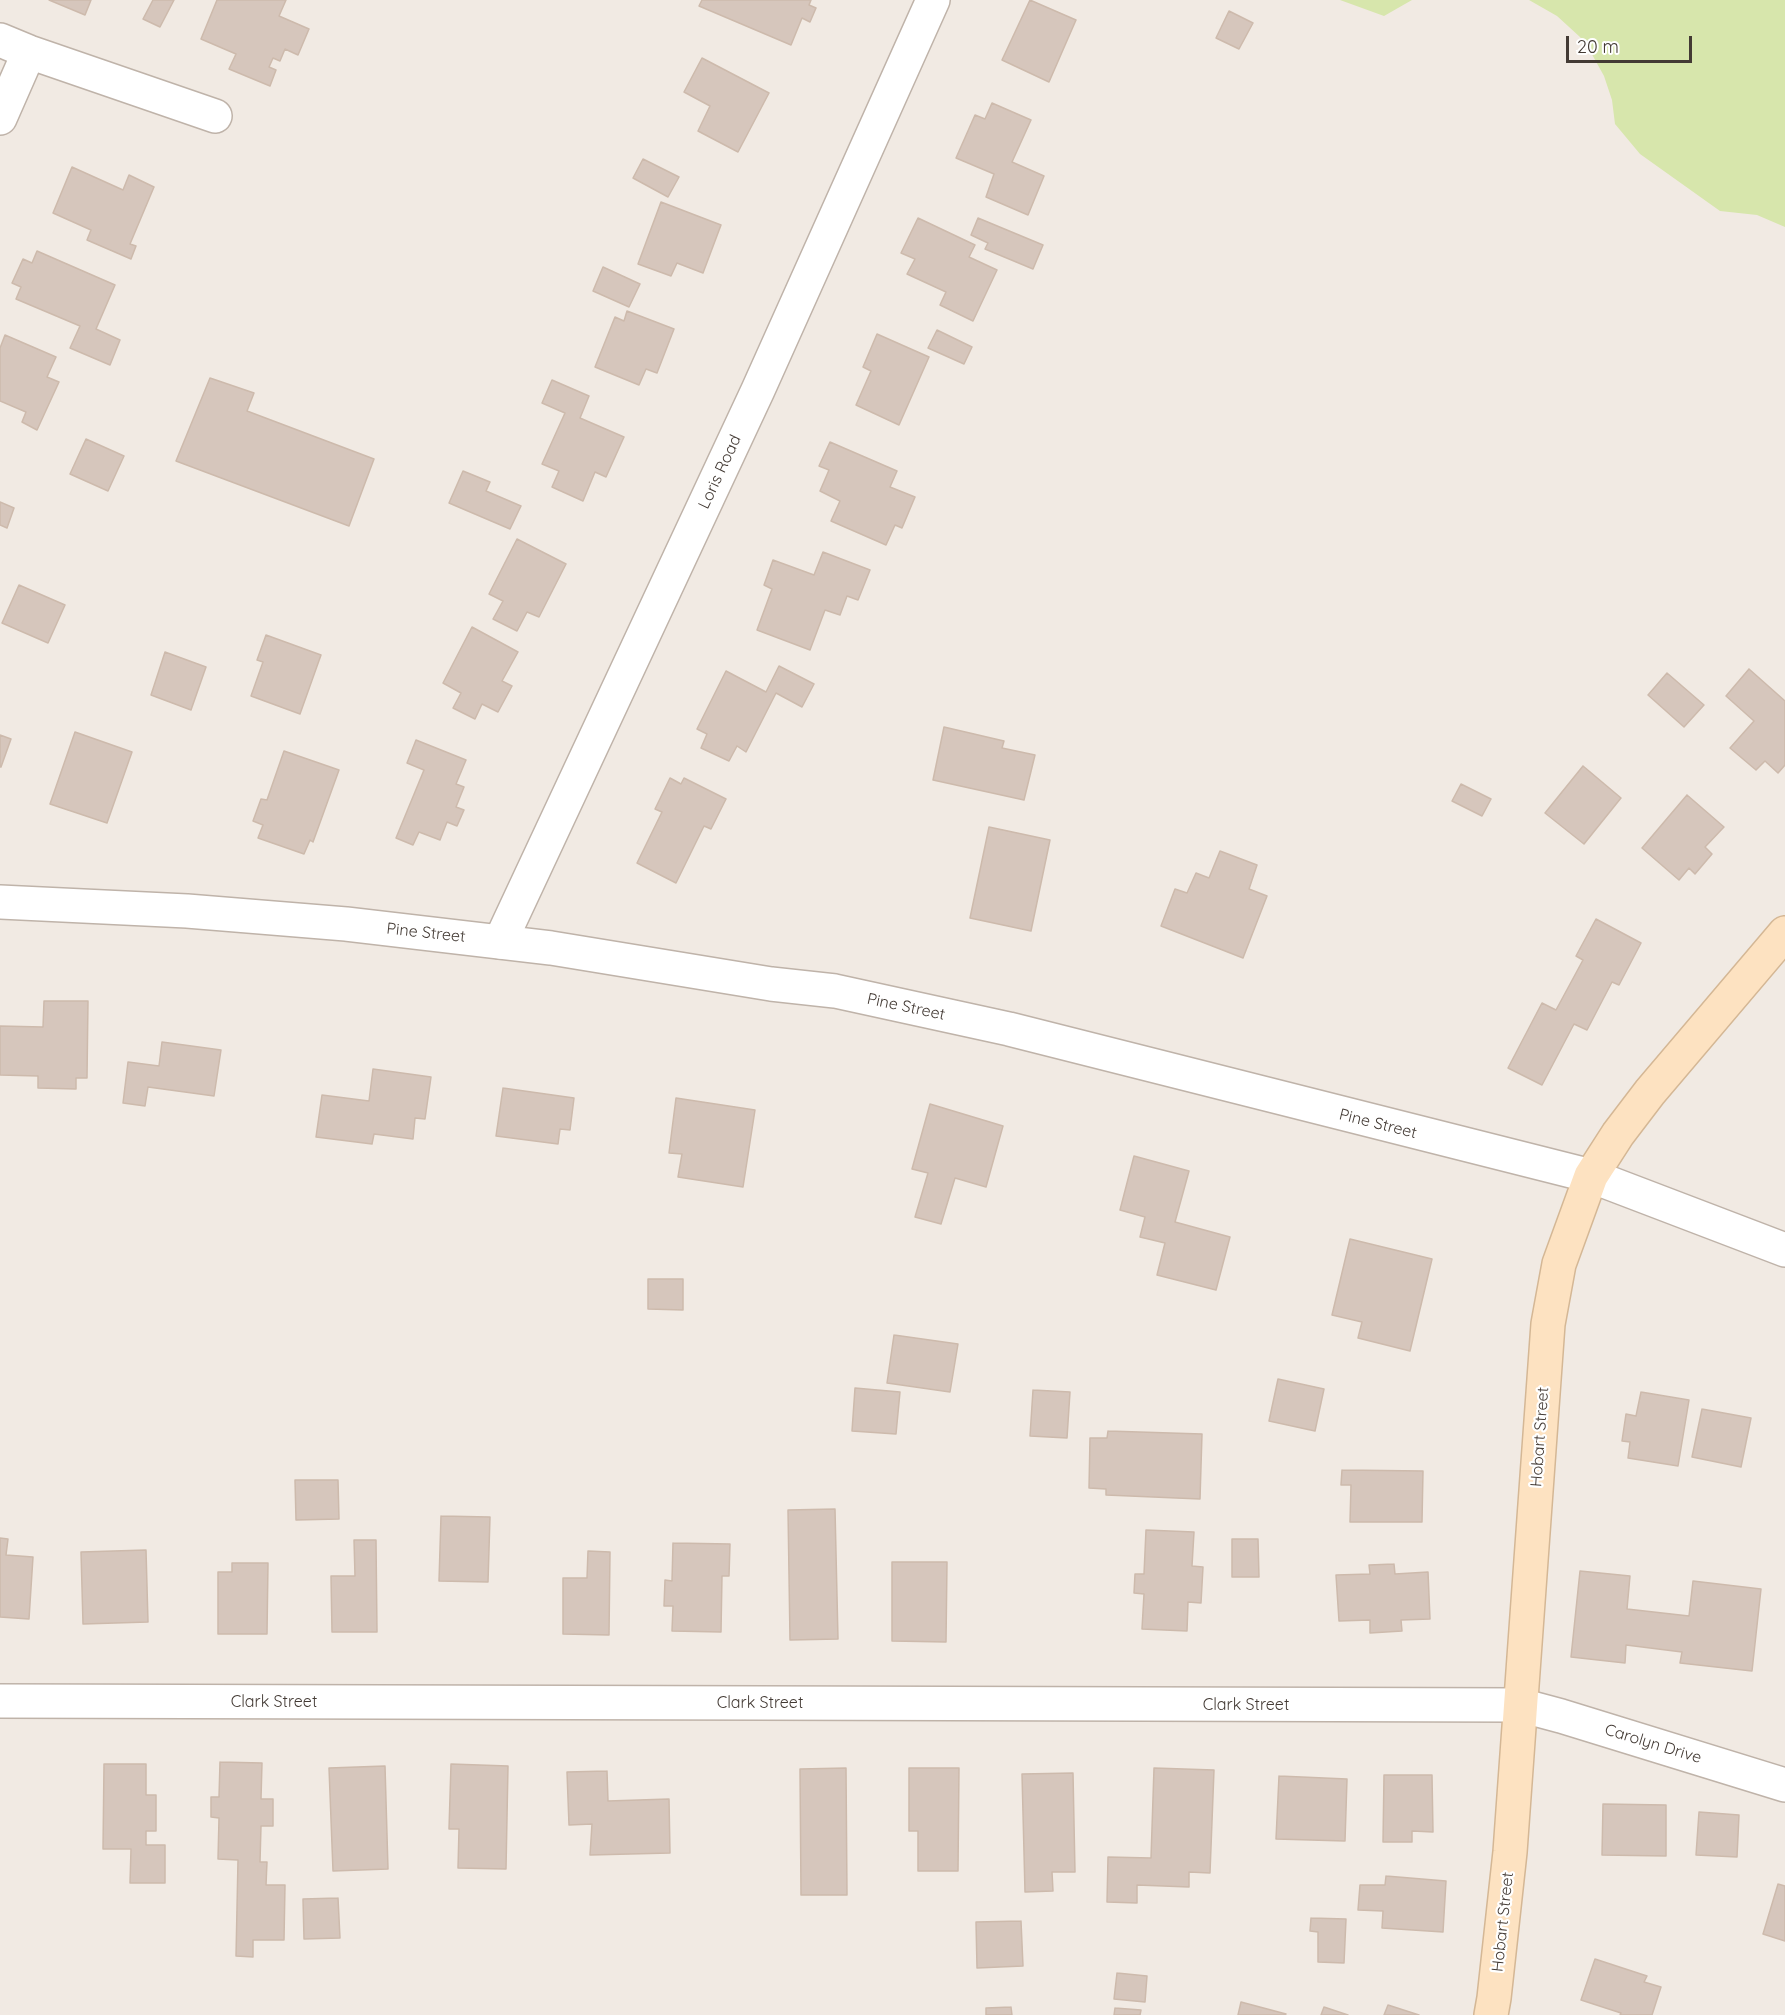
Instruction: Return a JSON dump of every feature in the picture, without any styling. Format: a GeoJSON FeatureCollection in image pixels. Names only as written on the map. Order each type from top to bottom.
{"type":"FeatureCollection","features":[{"type":"Feature","properties":{"kind":"main road","name":"Hobart Street"},"geometry":{"type":"LineString","coordinates":[[1491,2015],[1510,1852],[1548,1324],[1560,1264],[1591,1176],[1618,1134],[1650,1092],[1785,933]]}},
{"type":"Feature","properties":{"kind":"street","name":"Loris Road"},"geometry":{"type":"LineString","coordinates":[[500,942],[753,401],[933,0]]}},
{"type":"Feature","properties":{"kind":"street"},"geometry":{"type":"LineString","coordinates":[[0,118],[14,46],[215,116]]}},
{"type":"Feature","properties":{"kind":"street","name":"Pine Street"},"geometry":{"type":"LineString","coordinates":[[0,902],[188,910],[346,924],[500,942],[771,984],[835,991],[1009,1029],[1437,1139],[1591,1176],[1785,1250]]}},
{"type":"Feature","properties":{"kind":"street","name":"Clark Street"},"geometry":{"type":"LineString","coordinates":[[0,1701],[1520,1705]]}},
{"type":"Feature","properties":{"kind":"street","name":"Carolyn Drive"},"geometry":{"type":"LineString","coordinates":[[1520,1705],[1785,1785]]}},
{"type":"Feature","properties":{"kind":"green space"},"geometry":{"type":"Polygon","coordinates":[[[1340,0],[1412,0],[1384,16],[1340,0]]]}},
{"type":"Feature","properties":{"kind":"green space"},"geometry":{"type":"Polygon","coordinates":[[[1529,0],[1785,0],[1785,227],[1757,215],[1720,211],[1640,154],[1615,124],[1612,100],[1604,76],[1589,49],[1580,37],[1557,16],[1529,0]]]}},
{"type":"Feature","properties":{"kind":"building"},"geometry":{"type":"Polygon","coordinates":[[[49,0],[91,0],[85,15],[49,0]]]}},
{"type":"Feature","properties":{"kind":"building"},"geometry":{"type":"Polygon","coordinates":[[[153,0],[174,0],[160,27],[143,19],[153,0]]]}},
{"type":"Feature","properties":{"kind":"building"},"geometry":{"type":"Polygon","coordinates":[[[217,0],[286,0],[279,16],[309,29],[298,55],[285,49],[280,61],[273,58],[269,67],[276,70],[270,86],[229,69],[236,54],[201,39],[217,0]]]}},
{"type":"Feature","properties":{"kind":"building"},"geometry":{"type":"Polygon","coordinates":[[[702,0],[811,0],[809,5],[816,8],[810,22],[802,18],[791,45],[699,6],[702,0]]]}},
{"type":"Feature","properties":{"kind":"building"},"geometry":{"type":"Polygon","coordinates":[[[1030,0],[1076,20],[1049,82],[1002,60],[1030,0]]]}},
{"type":"Feature","properties":{"kind":"building"},"geometry":{"type":"Polygon","coordinates":[[[1229,11],[1253,23],[1239,49],[1216,38],[1229,11]]]}},
{"type":"Feature","properties":{"kind":"building"},"geometry":{"type":"Polygon","coordinates":[[[702,58],[769,93],[738,152],[698,131],[710,106],[684,92],[702,58]]]}},
{"type":"Feature","properties":{"kind":"building"},"geometry":{"type":"Polygon","coordinates":[[[992,103],[1031,120],[1012,162],[1044,176],[1028,215],[986,197],[994,174],[956,158],[975,115],[985,119],[992,103]]]}},
{"type":"Feature","properties":{"kind":"building"},"geometry":{"type":"Polygon","coordinates":[[[643,159],[679,177],[668,197],[633,178],[643,159]]]}},
{"type":"Feature","properties":{"kind":"building"},"geometry":{"type":"Polygon","coordinates":[[[72,167],[123,190],[129,175],[154,187],[130,244],[136,246],[131,259],[87,240],[91,230],[53,213],[72,167]]]}},
{"type":"Feature","properties":{"kind":"building"},"geometry":{"type":"Polygon","coordinates":[[[661,202],[721,225],[703,273],[677,263],[671,276],[638,264],[661,202]]]}},
{"type":"Feature","properties":{"kind":"building"},"geometry":{"type":"Polygon","coordinates":[[[918,218],[975,245],[969,257],[997,270],[973,321],[940,305],[946,292],[907,274],[915,259],[901,253],[918,218]]]}},
{"type":"Feature","properties":{"kind":"building"},"geometry":{"type":"Polygon","coordinates":[[[978,218],[1043,245],[1033,269],[985,249],[988,243],[971,235],[978,218]]]}},
{"type":"Feature","properties":{"kind":"building"},"geometry":{"type":"Polygon","coordinates":[[[37,251],[115,285],[96,329],[120,340],[110,365],[70,348],[80,326],[16,299],[21,287],[12,283],[23,259],[32,263],[37,251]]]}},
{"type":"Feature","properties":{"kind":"building"},"geometry":{"type":"Polygon","coordinates":[[[603,267],[640,284],[629,307],[593,291],[603,267]]]}},
{"type":"Feature","properties":{"kind":"building"},"geometry":{"type":"Polygon","coordinates":[[[627,311],[674,329],[657,373],[646,369],[639,385],[595,367],[615,317],[624,321],[627,311]]]}},
{"type":"Feature","properties":{"kind":"building"},"geometry":{"type":"Polygon","coordinates":[[[937,330],[972,347],[964,364],[928,348],[937,330]]]}},
{"type":"Feature","properties":{"kind":"building"},"geometry":{"type":"Polygon","coordinates":[[[877,334],[929,357],[899,425],[856,405],[871,371],[863,367],[877,334]]]}},
{"type":"Feature","properties":{"kind":"building"},"geometry":{"type":"Polygon","coordinates":[[[5,335],[56,357],[47,377],[59,382],[37,430],[22,422],[26,412],[0,401],[0,348],[5,335]]]}},
{"type":"Feature","properties":{"kind":"building"},"geometry":{"type":"Polygon","coordinates":[[[210,378],[254,393],[247,411],[374,459],[349,526],[176,461],[210,378]]]}},
{"type":"Feature","properties":{"kind":"building"},"geometry":{"type":"Polygon","coordinates":[[[552,380],[589,396],[580,418],[624,437],[606,477],[595,472],[583,501],[552,487],[559,471],[542,464],[565,413],[542,403],[552,380]]]}},
{"type":"Feature","properties":{"kind":"building"},"geometry":{"type":"Polygon","coordinates":[[[86,439],[124,456],[108,491],[70,474],[86,439]]]}},
{"type":"Feature","properties":{"kind":"building"},"geometry":{"type":"Polygon","coordinates":[[[830,442],[897,471],[890,487],[915,497],[902,528],[895,525],[886,545],[831,521],[840,501],[820,491],[829,470],[819,466],[830,442]]]}},
{"type":"Feature","properties":{"kind":"building"},"geometry":{"type":"Polygon","coordinates":[[[463,471],[490,482],[486,491],[521,506],[510,529],[449,503],[463,471]]]}},
{"type":"Feature","properties":{"kind":"building"},"geometry":{"type":"Polygon","coordinates":[[[0,502],[14,508],[7,528],[0,525],[0,502]]]}},
{"type":"Feature","properties":{"kind":"building"},"geometry":{"type":"Polygon","coordinates":[[[517,539],[566,564],[539,617],[527,612],[517,631],[493,619],[503,601],[489,594],[517,539]]]}},
{"type":"Feature","properties":{"kind":"building"},"geometry":{"type":"Polygon","coordinates":[[[823,552],[870,570],[858,600],[847,596],[840,615],[825,610],[810,650],[757,630],[772,589],[764,585],[773,560],[814,575],[823,552]]]}},
{"type":"Feature","properties":{"kind":"building"},"geometry":{"type":"Polygon","coordinates":[[[19,585],[65,605],[48,643],[2,623],[19,585]]]}},
{"type":"Feature","properties":{"kind":"building"},"geometry":{"type":"Polygon","coordinates":[[[472,627],[518,652],[502,681],[512,686],[498,712],[482,704],[475,719],[453,708],[461,693],[443,683],[472,627]]]}},
{"type":"Feature","properties":{"kind":"building"},"geometry":{"type":"Polygon","coordinates":[[[266,635],[321,655],[300,714],[251,696],[263,662],[257,660],[266,635]]]}},
{"type":"Feature","properties":{"kind":"building"},"geometry":{"type":"Polygon","coordinates":[[[165,652],[206,667],[191,710],[151,695],[165,652]]]}},
{"type":"Feature","properties":{"kind":"building"},"geometry":{"type":"Polygon","coordinates":[[[779,666],[814,684],[802,707],[776,693],[746,752],[737,746],[729,761],[701,748],[707,734],[697,729],[726,671],[766,692],[779,666]]]}},
{"type":"Feature","properties":{"kind":"building"},"geometry":{"type":"Polygon","coordinates":[[[1749,669],[1785,701],[1785,765],[1778,773],[1765,761],[1756,770],[1730,748],[1754,721],[1726,696],[1749,669]]]}},
{"type":"Feature","properties":{"kind":"building"},"geometry":{"type":"Polygon","coordinates":[[[1667,673],[1704,705],[1684,727],[1648,695],[1667,673]]]}},
{"type":"Feature","properties":{"kind":"building"},"geometry":{"type":"Polygon","coordinates":[[[944,727],[1004,741],[1002,748],[1035,755],[1024,800],[933,780],[944,727]]]}},
{"type":"Feature","properties":{"kind":"building"},"geometry":{"type":"Polygon","coordinates":[[[75,732],[132,752],[107,823],[50,804],[75,732]]]}},
{"type":"Feature","properties":{"kind":"building"},"geometry":{"type":"Polygon","coordinates":[[[0,735],[11,739],[1,767],[0,767],[0,735]]]}},
{"type":"Feature","properties":{"kind":"building"},"geometry":{"type":"Polygon","coordinates":[[[416,740],[466,760],[456,784],[464,787],[456,807],[464,810],[457,826],[447,822],[440,840],[419,832],[413,845],[396,838],[424,770],[407,763],[416,740]]]}},
{"type":"Feature","properties":{"kind":"building"},"geometry":{"type":"Polygon","coordinates":[[[284,751],[339,770],[313,842],[310,840],[304,854],[258,838],[263,825],[253,821],[261,799],[267,800],[284,751]]]}},
{"type":"Feature","properties":{"kind":"building"},"geometry":{"type":"Polygon","coordinates":[[[1583,766],[1621,798],[1584,844],[1545,813],[1583,766]]]}},
{"type":"Feature","properties":{"kind":"building"},"geometry":{"type":"Polygon","coordinates":[[[670,778],[681,784],[684,778],[726,799],[711,829],[704,826],[676,883],[637,863],[662,812],[655,809],[670,778]]]}},
{"type":"Feature","properties":{"kind":"building"},"geometry":{"type":"Polygon","coordinates":[[[1461,784],[1491,799],[1482,816],[1452,801],[1461,784]]]}},
{"type":"Feature","properties":{"kind":"building"},"geometry":{"type":"Polygon","coordinates":[[[1687,795],[1724,827],[1705,847],[1712,854],[1695,874],[1689,868],[1679,880],[1642,848],[1687,795]]]}},
{"type":"Feature","properties":{"kind":"building"},"geometry":{"type":"Polygon","coordinates":[[[989,827],[1050,840],[1031,931],[970,918],[989,827]]]}},
{"type":"Feature","properties":{"kind":"building"},"geometry":{"type":"Polygon","coordinates":[[[1220,851],[1257,865],[1249,889],[1267,896],[1243,958],[1161,926],[1175,889],[1187,893],[1196,873],[1209,878],[1220,851]]]}},
{"type":"Feature","properties":{"kind":"building"},"geometry":{"type":"Polygon","coordinates":[[[1596,919],[1641,943],[1619,985],[1612,982],[1587,1030],[1574,1024],[1542,1085],[1508,1068],[1542,1003],[1556,1010],[1583,960],[1576,956],[1596,919]]]}},
{"type":"Feature","properties":{"kind":"building"},"geometry":{"type":"Polygon","coordinates":[[[44,1001],[88,1001],[87,1078],[76,1078],[76,1089],[38,1088],[38,1076],[0,1075],[0,1026],[43,1027],[44,1001]]]}},
{"type":"Feature","properties":{"kind":"building"},"geometry":{"type":"Polygon","coordinates":[[[162,1042],[221,1050],[214,1096],[148,1087],[145,1106],[123,1103],[128,1062],[159,1066],[162,1042]]]}},
{"type":"Feature","properties":{"kind":"building"},"geometry":{"type":"Polygon","coordinates":[[[373,1069],[431,1077],[425,1119],[415,1118],[413,1139],[374,1134],[372,1144],[316,1137],[322,1095],[369,1101],[373,1069]]]}},
{"type":"Feature","properties":{"kind":"building"},"geometry":{"type":"Polygon","coordinates":[[[503,1088],[574,1098],[570,1130],[560,1129],[558,1144],[496,1136],[503,1088]]]}},
{"type":"Feature","properties":{"kind":"building"},"geometry":{"type":"Polygon","coordinates":[[[676,1098],[755,1110],[743,1187],[678,1177],[682,1154],[669,1153],[676,1098]]]}},
{"type":"Feature","properties":{"kind":"building"},"geometry":{"type":"Polygon","coordinates":[[[930,1104],[1003,1126],[986,1187],[955,1178],[941,1224],[915,1217],[928,1173],[912,1169],[930,1104]]]}},
{"type":"Feature","properties":{"kind":"building"},"geometry":{"type":"Polygon","coordinates":[[[1134,1156],[1189,1171],[1175,1222],[1230,1237],[1216,1290],[1157,1275],[1165,1243],[1140,1237],[1145,1217],[1120,1210],[1134,1156]]]}},
{"type":"Feature","properties":{"kind":"building"},"geometry":{"type":"Polygon","coordinates":[[[1350,1239],[1432,1259],[1410,1351],[1358,1338],[1362,1322],[1332,1315],[1350,1239]]]}},
{"type":"Feature","properties":{"kind":"building"},"geometry":{"type":"Polygon","coordinates":[[[648,1279],[683,1279],[683,1310],[648,1309],[648,1279]]]}},
{"type":"Feature","properties":{"kind":"building"},"geometry":{"type":"Polygon","coordinates":[[[894,1335],[958,1344],[950,1392],[887,1383],[894,1335]]]}},
{"type":"Feature","properties":{"kind":"building"},"geometry":{"type":"Polygon","coordinates":[[[1278,1379],[1324,1389],[1315,1431],[1269,1421],[1278,1379]]]}},
{"type":"Feature","properties":{"kind":"building"},"geometry":{"type":"Polygon","coordinates":[[[855,1388],[900,1392],[896,1434],[852,1431],[855,1388]]]}},
{"type":"Feature","properties":{"kind":"building"},"geometry":{"type":"Polygon","coordinates":[[[1033,1390],[1070,1392],[1067,1438],[1030,1436],[1033,1390]]]}},
{"type":"Feature","properties":{"kind":"building"},"geometry":{"type":"Polygon","coordinates":[[[1641,1392],[1689,1400],[1678,1466],[1628,1458],[1630,1442],[1622,1441],[1626,1414],[1636,1416],[1641,1392]]]}},
{"type":"Feature","properties":{"kind":"building"},"geometry":{"type":"Polygon","coordinates":[[[1702,1409],[1751,1418],[1741,1467],[1692,1457],[1702,1409]]]}},
{"type":"Feature","properties":{"kind":"building"},"geometry":{"type":"Polygon","coordinates":[[[1108,1431],[1202,1434],[1200,1499],[1106,1495],[1106,1489],[1089,1488],[1090,1438],[1107,1438],[1108,1431]]]}},
{"type":"Feature","properties":{"kind":"building"},"geometry":{"type":"Polygon","coordinates":[[[1342,1470],[1423,1471],[1422,1522],[1350,1522],[1351,1485],[1341,1485],[1342,1470]]]}},
{"type":"Feature","properties":{"kind":"building"},"geometry":{"type":"Polygon","coordinates":[[[295,1480],[338,1480],[339,1519],[296,1520],[295,1480]]]}},
{"type":"Feature","properties":{"kind":"building"},"geometry":{"type":"Polygon","coordinates":[[[835,1509],[838,1639],[790,1640],[788,1510],[835,1509]]]}},
{"type":"Feature","properties":{"kind":"building"},"geometry":{"type":"Polygon","coordinates":[[[441,1516],[490,1517],[488,1582],[439,1581],[441,1516]]]}},
{"type":"Feature","properties":{"kind":"building"},"geometry":{"type":"Polygon","coordinates":[[[1146,1530],[1194,1532],[1192,1566],[1203,1567],[1201,1603],[1188,1602],[1187,1631],[1142,1629],[1144,1594],[1134,1593],[1135,1574],[1144,1574],[1146,1530]]]}},
{"type":"Feature","properties":{"kind":"building"},"geometry":{"type":"Polygon","coordinates":[[[0,1538],[8,1539],[6,1555],[33,1557],[29,1619],[0,1617],[0,1538]]]}},
{"type":"Feature","properties":{"kind":"building"},"geometry":{"type":"Polygon","coordinates":[[[1232,1539],[1258,1539],[1259,1577],[1232,1577],[1232,1539]]]}},
{"type":"Feature","properties":{"kind":"building"},"geometry":{"type":"Polygon","coordinates":[[[354,1540],[376,1540],[377,1632],[332,1632],[331,1576],[355,1576],[354,1540]]]}},
{"type":"Feature","properties":{"kind":"building"},"geometry":{"type":"Polygon","coordinates":[[[673,1543],[730,1544],[729,1576],[722,1576],[721,1632],[672,1631],[673,1606],[664,1606],[665,1580],[672,1581],[673,1543]]]}},
{"type":"Feature","properties":{"kind":"building"},"geometry":{"type":"Polygon","coordinates":[[[146,1550],[148,1622],[83,1624],[81,1552],[146,1550]]]}},
{"type":"Feature","properties":{"kind":"building"},"geometry":{"type":"Polygon","coordinates":[[[588,1551],[610,1552],[609,1635],[563,1634],[563,1578],[587,1578],[588,1551]]]}},
{"type":"Feature","properties":{"kind":"building"},"geometry":{"type":"Polygon","coordinates":[[[892,1562],[947,1562],[946,1642],[892,1641],[892,1562]]]}},
{"type":"Feature","properties":{"kind":"building"},"geometry":{"type":"Polygon","coordinates":[[[232,1563],[268,1563],[267,1634],[218,1634],[218,1572],[232,1572],[232,1563]]]}},
{"type":"Feature","properties":{"kind":"building"},"geometry":{"type":"Polygon","coordinates":[[[1394,1564],[1395,1574],[1428,1572],[1430,1619],[1401,1620],[1402,1631],[1370,1633],[1370,1620],[1339,1621],[1336,1575],[1370,1574],[1369,1565],[1394,1564]]]}},
{"type":"Feature","properties":{"kind":"building"},"geometry":{"type":"Polygon","coordinates":[[[1580,1571],[1630,1576],[1627,1609],[1689,1616],[1693,1581],[1761,1589],[1752,1671],[1680,1663],[1682,1652],[1626,1645],[1625,1663],[1571,1657],[1580,1571]]]}},
{"type":"Feature","properties":{"kind":"building"},"geometry":{"type":"Polygon","coordinates":[[[220,1762],[262,1763],[261,1799],[273,1799],[273,1826],[261,1826],[260,1862],[267,1862],[266,1885],[285,1885],[284,1940],[253,1940],[253,1957],[236,1956],[238,1860],[218,1859],[219,1818],[211,1817],[211,1797],[219,1797],[220,1762]]]}},
{"type":"Feature","properties":{"kind":"building"},"geometry":{"type":"Polygon","coordinates":[[[104,1764],[146,1764],[146,1795],[156,1795],[156,1831],[146,1831],[146,1845],[165,1845],[165,1883],[130,1883],[131,1849],[103,1849],[104,1764]]]}},
{"type":"Feature","properties":{"kind":"building"},"geometry":{"type":"Polygon","coordinates":[[[451,1764],[508,1766],[506,1869],[458,1868],[459,1829],[449,1829],[451,1764]]]}},
{"type":"Feature","properties":{"kind":"building"},"geometry":{"type":"Polygon","coordinates":[[[385,1766],[388,1869],[333,1871],[329,1768],[385,1766]]]}},
{"type":"Feature","properties":{"kind":"building"},"geometry":{"type":"Polygon","coordinates":[[[846,1768],[847,1895],[801,1895],[800,1769],[846,1768]]]}},
{"type":"Feature","properties":{"kind":"building"},"geometry":{"type":"Polygon","coordinates":[[[909,1768],[959,1768],[958,1871],[918,1871],[918,1831],[909,1831],[909,1768]]]}},
{"type":"Feature","properties":{"kind":"building"},"geometry":{"type":"Polygon","coordinates":[[[1154,1768],[1214,1770],[1210,1873],[1189,1872],[1189,1887],[1137,1885],[1137,1903],[1107,1902],[1108,1857],[1151,1858],[1154,1768]]]}},
{"type":"Feature","properties":{"kind":"building"},"geometry":{"type":"Polygon","coordinates":[[[607,1771],[608,1801],[669,1799],[670,1853],[590,1855],[592,1824],[569,1825],[567,1772],[607,1771]]]}},
{"type":"Feature","properties":{"kind":"building"},"geometry":{"type":"Polygon","coordinates":[[[1073,1773],[1075,1872],[1052,1872],[1053,1891],[1025,1892],[1022,1774],[1073,1773]]]}},
{"type":"Feature","properties":{"kind":"building"},"geometry":{"type":"Polygon","coordinates":[[[1384,1775],[1432,1775],[1433,1832],[1412,1831],[1412,1842],[1383,1842],[1384,1775]]]}},
{"type":"Feature","properties":{"kind":"building"},"geometry":{"type":"Polygon","coordinates":[[[1279,1776],[1347,1779],[1345,1841],[1276,1839],[1279,1776]]]}},
{"type":"Feature","properties":{"kind":"building"},"geometry":{"type":"Polygon","coordinates":[[[1603,1804],[1666,1805],[1666,1856],[1602,1855],[1603,1804]]]}},
{"type":"Feature","properties":{"kind":"building"},"geometry":{"type":"Polygon","coordinates":[[[1699,1812],[1739,1815],[1737,1857],[1696,1855],[1699,1812]]]}},
{"type":"Feature","properties":{"kind":"building"},"geometry":{"type":"Polygon","coordinates":[[[1386,1876],[1446,1881],[1443,1932],[1382,1928],[1383,1911],[1358,1910],[1360,1885],[1385,1885],[1386,1876]]]}},
{"type":"Feature","properties":{"kind":"building"},"geometry":{"type":"Polygon","coordinates":[[[1778,1884],[1785,1886],[1785,1941],[1763,1934],[1778,1884]]]}},
{"type":"Feature","properties":{"kind":"building"},"geometry":{"type":"Polygon","coordinates":[[[338,1898],[340,1938],[304,1939],[303,1899],[338,1898]]]}},
{"type":"Feature","properties":{"kind":"building"},"geometry":{"type":"Polygon","coordinates":[[[1311,1918],[1346,1919],[1344,1963],[1318,1962],[1318,1932],[1310,1931],[1311,1918]]]}},
{"type":"Feature","properties":{"kind":"building"},"geometry":{"type":"Polygon","coordinates":[[[1021,1921],[1023,1966],[977,1968],[976,1922],[1021,1921]]]}},
{"type":"Feature","properties":{"kind":"building"},"geometry":{"type":"Polygon","coordinates":[[[1595,1959],[1647,1976],[1644,1982],[1661,1987],[1652,2015],[1620,2015],[1621,2013],[1581,2000],[1595,1959]]]}},
{"type":"Feature","properties":{"kind":"building"},"geometry":{"type":"Polygon","coordinates":[[[1117,1973],[1147,1976],[1145,2002],[1114,1999],[1117,1973]]]}},
{"type":"Feature","properties":{"kind":"building"},"geometry":{"type":"Polygon","coordinates":[[[1241,2002],[1286,2014],[1238,2015],[1241,2002]]]}},
{"type":"Feature","properties":{"kind":"building"},"geometry":{"type":"Polygon","coordinates":[[[1388,2005],[1419,2015],[1384,2015],[1388,2005]]]}},
{"type":"Feature","properties":{"kind":"building"},"geometry":{"type":"Polygon","coordinates":[[[1011,2007],[1012,2015],[986,2015],[986,2008],[1011,2007]]]}},
{"type":"Feature","properties":{"kind":"building"},"geometry":{"type":"Polygon","coordinates":[[[1324,2007],[1348,2015],[1321,2015],[1324,2007]]]}},
{"type":"Feature","properties":{"kind":"building"},"geometry":{"type":"Polygon","coordinates":[[[1115,2008],[1141,2010],[1140,2015],[1114,2015],[1115,2008]]]}}]}
